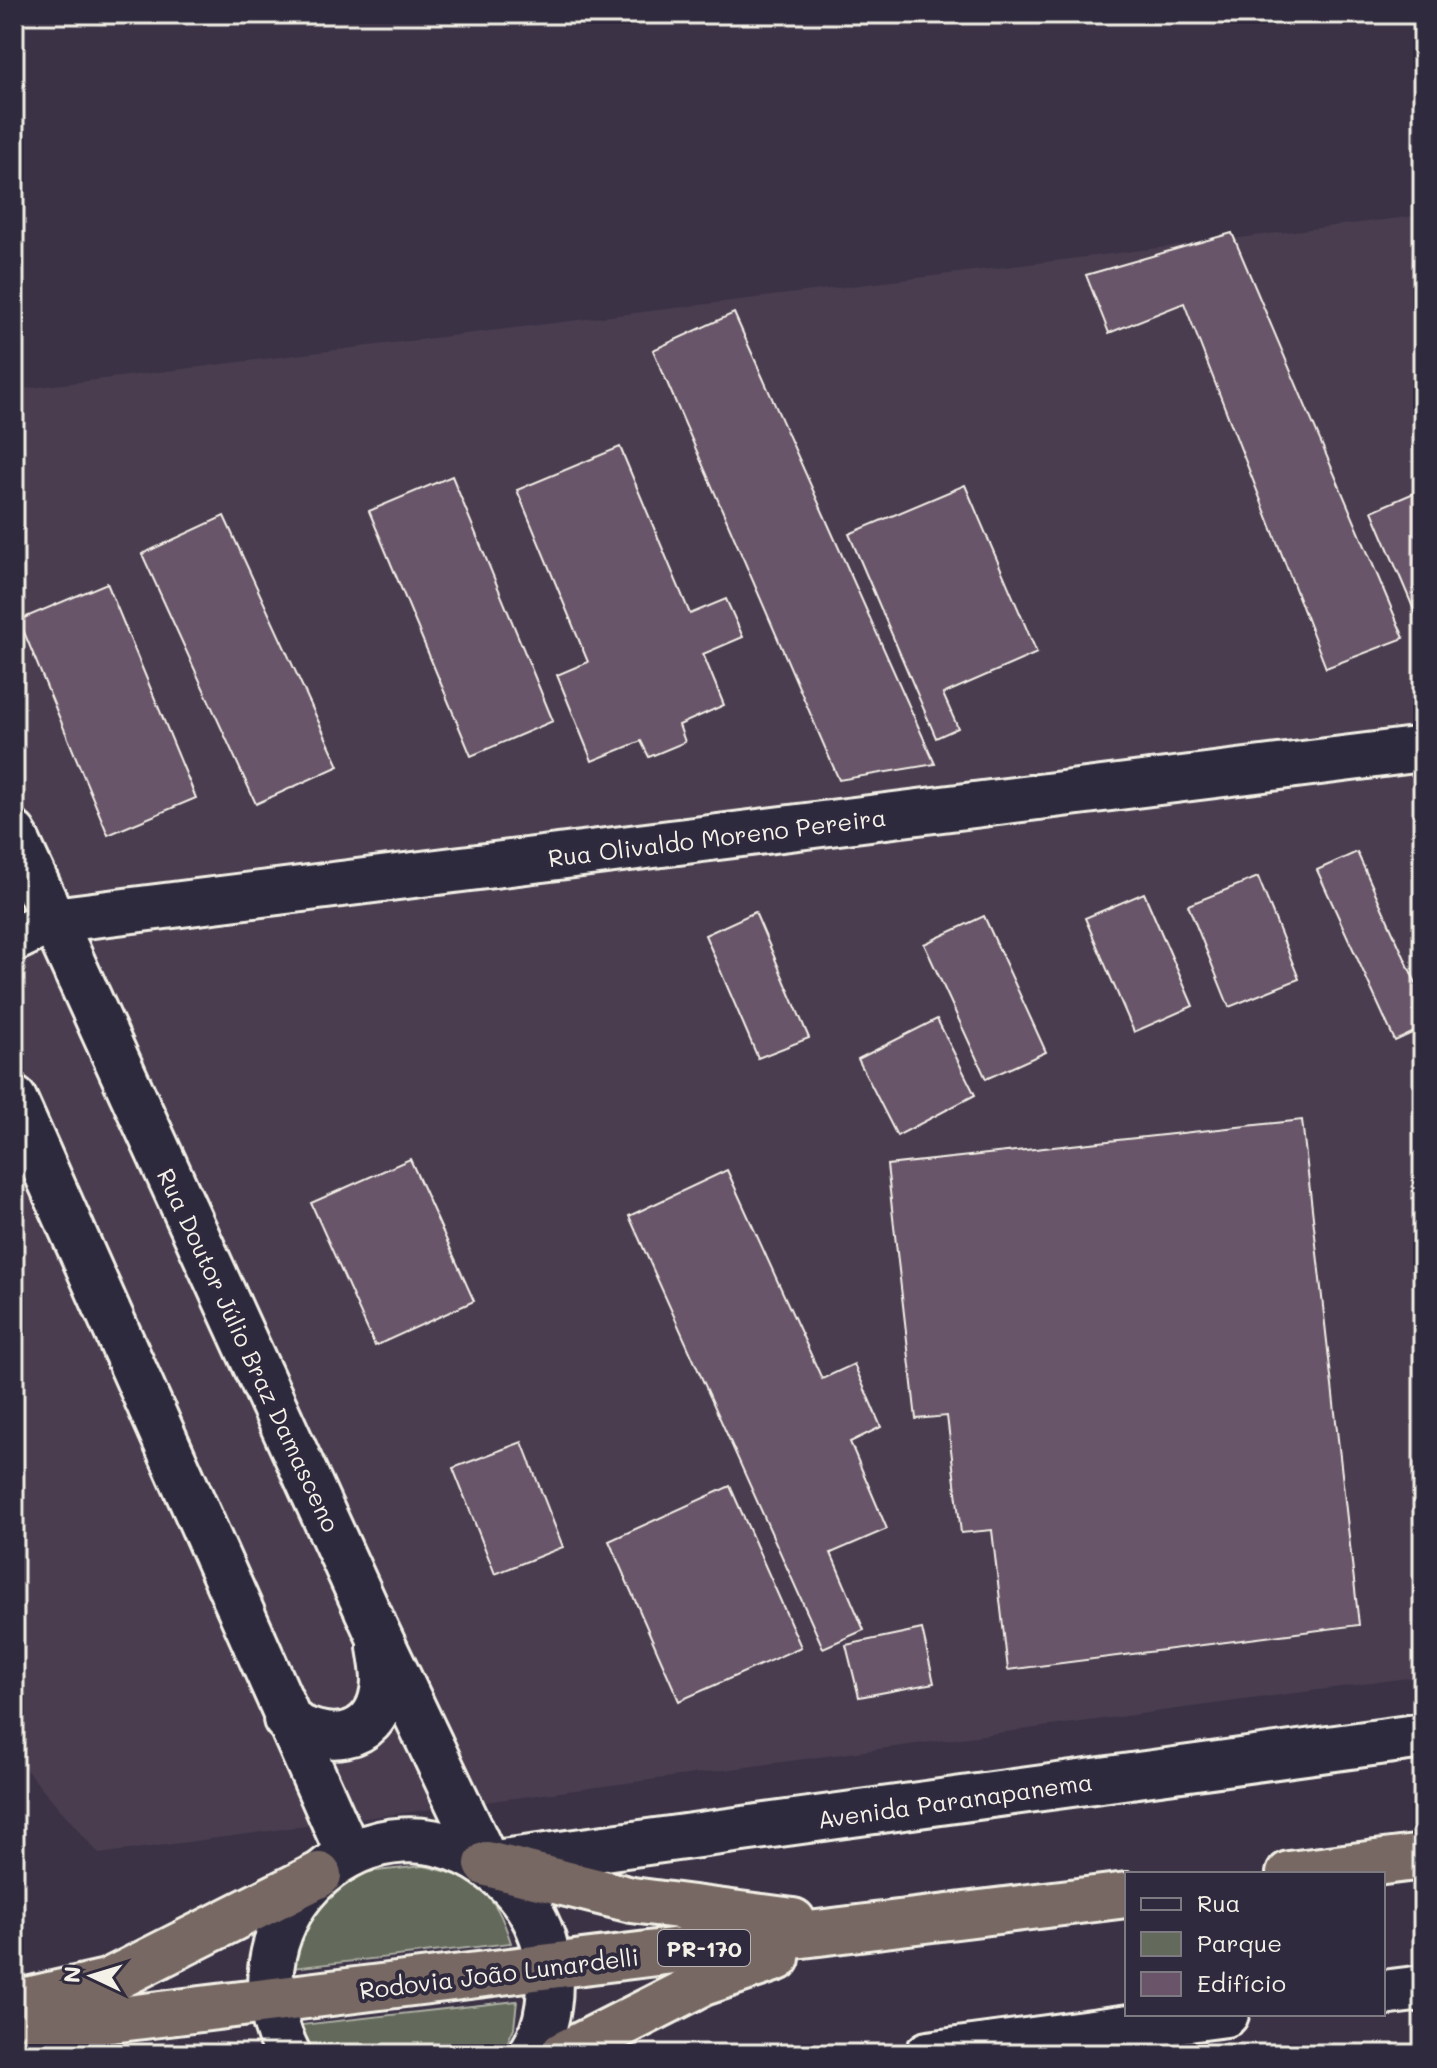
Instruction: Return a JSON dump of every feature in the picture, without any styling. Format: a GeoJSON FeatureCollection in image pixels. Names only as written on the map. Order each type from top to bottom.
{"type":"FeatureCollection","features":[{"type":"Feature","properties":{"kind":"highway"},"geometry":{"type":"LineString","coordinates":[[1305,1872],[1423,1857]]}},
{"type":"Feature","properties":{"kind":"highway"},"geometry":{"type":"LineString","coordinates":[[487,1864],[632,1900],[859,1930]]}},
{"type":"Feature","properties":{"kind":"highway"},"geometry":{"type":"LineString","coordinates":[[14,2003],[107,1982],[334,1865]]}},
{"type":"Feature","properties":{"kind":"highway","name":"Rodovia João Lunardelli"},"geometry":{"type":"LineString","coordinates":[[14,2032],[1125,1895]]}},
{"type":"Feature","properties":{"kind":"highway"},"geometry":{"type":"LineString","coordinates":[[563,2054],[703,1983],[859,1930]]}},
{"type":"Feature","properties":{"kind":"street","name":"Rua Olivaldo Moreno Pereira"},"geometry":{"type":"LineString","coordinates":[[14,939],[53,920],[1423,749]]}},
{"type":"Feature","properties":{"kind":"street","name":"Rua Doutor Júlio Braz Damasceno"},"geometry":{"type":"LineString","coordinates":[[14,834],[377,1632],[487,1864]]}},
{"type":"Feature","properties":{"kind":"street"},"geometry":{"type":"LineString","coordinates":[[14,1099],[286,1719],[334,1865]]}},
{"type":"Feature","properties":{"kind":"street"},"geometry":{"type":"LineString","coordinates":[[286,1719],[316,1736],[343,1737],[366,1724],[383,1692],[383,1666],[377,1632]]}},
{"type":"Feature","properties":{"kind":"street","name":"Avenida Paranapanema"},"geometry":{"type":"LineString","coordinates":[[487,1864],[1423,1736]]}},
{"type":"Feature","properties":{"kind":"street"},"geometry":{"type":"LineString","coordinates":[[288,2054],[276,2026],[270,2000],[269,1972],[274,1944],[299,1895],[334,1865],[371,1847],[419,1841],[465,1853],[487,1864],[506,1880],[536,1920],[549,1967],[550,1995],[545,2022],[531,2054]]}},
{"type":"Feature","properties":{"kind":"street"},"geometry":{"type":"LineString","coordinates":[[1385,1993],[1423,1988]]}},
{"type":"Feature","properties":{"kind":"street"},"geometry":{"type":"LineString","coordinates":[[928,2054],[1211,2016]]}},
{"type":"Feature","properties":{"kind":"shaded area"},"geometry":{"type":"Polygon","coordinates":[[[1423,215],[1423,1676],[99,1854],[14,1756],[14,390],[1423,215]]]}},
{"type":"Feature","properties":{"kind":"green space"},"geometry":{"type":"Polygon","coordinates":[[[424,1866],[458,1876],[481,1889],[498,1910],[511,1943],[293,1968],[293,1940],[334,1887],[366,1872],[424,1866]]]}},
{"type":"Feature","properties":{"kind":"green space"},"geometry":{"type":"Polygon","coordinates":[[[517,2001],[514,2028],[502,2054],[309,2054],[301,2025],[517,2001]]]}},
{"type":"Feature","properties":{"kind":"building"},"geometry":{"type":"Polygon","coordinates":[[[1232,233],[1404,638],[1326,668],[1184,303],[1109,333],[1086,275],[1232,233]]]}},
{"type":"Feature","properties":{"kind":"building"},"geometry":{"type":"Polygon","coordinates":[[[734,313],[935,764],[839,780],[653,350],[734,313]]]}},
{"type":"Feature","properties":{"kind":"building"},"geometry":{"type":"Polygon","coordinates":[[[620,447],[690,614],[726,599],[743,637],[703,654],[724,705],[679,725],[685,742],[649,757],[641,741],[592,761],[557,675],[588,662],[517,490],[620,447]]]}},
{"type":"Feature","properties":{"kind":"building"},"geometry":{"type":"Polygon","coordinates":[[[452,476],[553,721],[471,756],[369,511],[452,476]]]}},
{"type":"Feature","properties":{"kind":"building"},"geometry":{"type":"Polygon","coordinates":[[[965,485],[1037,653],[943,694],[958,728],[936,738],[849,534],[965,485]]]}},
{"type":"Feature","properties":{"kind":"building"},"geometry":{"type":"Polygon","coordinates":[[[1423,489],[1423,622],[1420,624],[1372,511],[1423,489]]]}},
{"type":"Feature","properties":{"kind":"building"},"geometry":{"type":"Polygon","coordinates":[[[224,516],[339,766],[256,804],[142,554],[224,516]]]}},
{"type":"Feature","properties":{"kind":"building"},"geometry":{"type":"Polygon","coordinates":[[[107,583],[196,798],[108,835],[19,620],[107,583]]]}},
{"type":"Feature","properties":{"kind":"building"},"geometry":{"type":"Polygon","coordinates":[[[1357,852],[1423,999],[1423,1028],[1395,1041],[1317,870],[1357,852]]]}},
{"type":"Feature","properties":{"kind":"building"},"geometry":{"type":"Polygon","coordinates":[[[1258,877],[1299,979],[1229,1007],[1188,905],[1258,877]]]}},
{"type":"Feature","properties":{"kind":"building"},"geometry":{"type":"Polygon","coordinates":[[[1144,893],[1193,1006],[1134,1032],[1085,918],[1144,893]]]}},
{"type":"Feature","properties":{"kind":"building"},"geometry":{"type":"Polygon","coordinates":[[[755,912],[809,1038],[758,1058],[705,935],[755,912]]]}},
{"type":"Feature","properties":{"kind":"building"},"geometry":{"type":"Polygon","coordinates":[[[984,916],[1046,1052],[986,1079],[924,944],[984,916]]]}},
{"type":"Feature","properties":{"kind":"building"},"geometry":{"type":"Polygon","coordinates":[[[937,1019],[975,1095],[897,1136],[858,1059],[937,1019]]]}},
{"type":"Feature","properties":{"kind":"building"},"geometry":{"type":"Polygon","coordinates":[[[1302,1120],[1359,1625],[1008,1670],[992,1530],[961,1533],[947,1416],[916,1419],[887,1165],[1302,1120]]]}},
{"type":"Feature","properties":{"kind":"building"},"geometry":{"type":"Polygon","coordinates":[[[410,1159],[474,1301],[375,1346],[311,1203],[410,1159]]]}},
{"type":"Feature","properties":{"kind":"building"},"geometry":{"type":"Polygon","coordinates":[[[727,1170],[822,1379],[854,1364],[881,1427],[850,1442],[887,1529],[831,1553],[864,1630],[823,1648],[629,1216],[727,1170]]]}},
{"type":"Feature","properties":{"kind":"building"},"geometry":{"type":"Polygon","coordinates":[[[522,1442],[563,1547],[495,1574],[453,1468],[522,1442]]]}},
{"type":"Feature","properties":{"kind":"building"},"geometry":{"type":"Polygon","coordinates":[[[730,1486],[801,1647],[679,1701],[609,1541],[730,1486]]]}},
{"type":"Feature","properties":{"kind":"building"},"geometry":{"type":"Polygon","coordinates":[[[922,1629],[934,1683],[859,1697],[846,1645],[922,1629]]]}}]}
